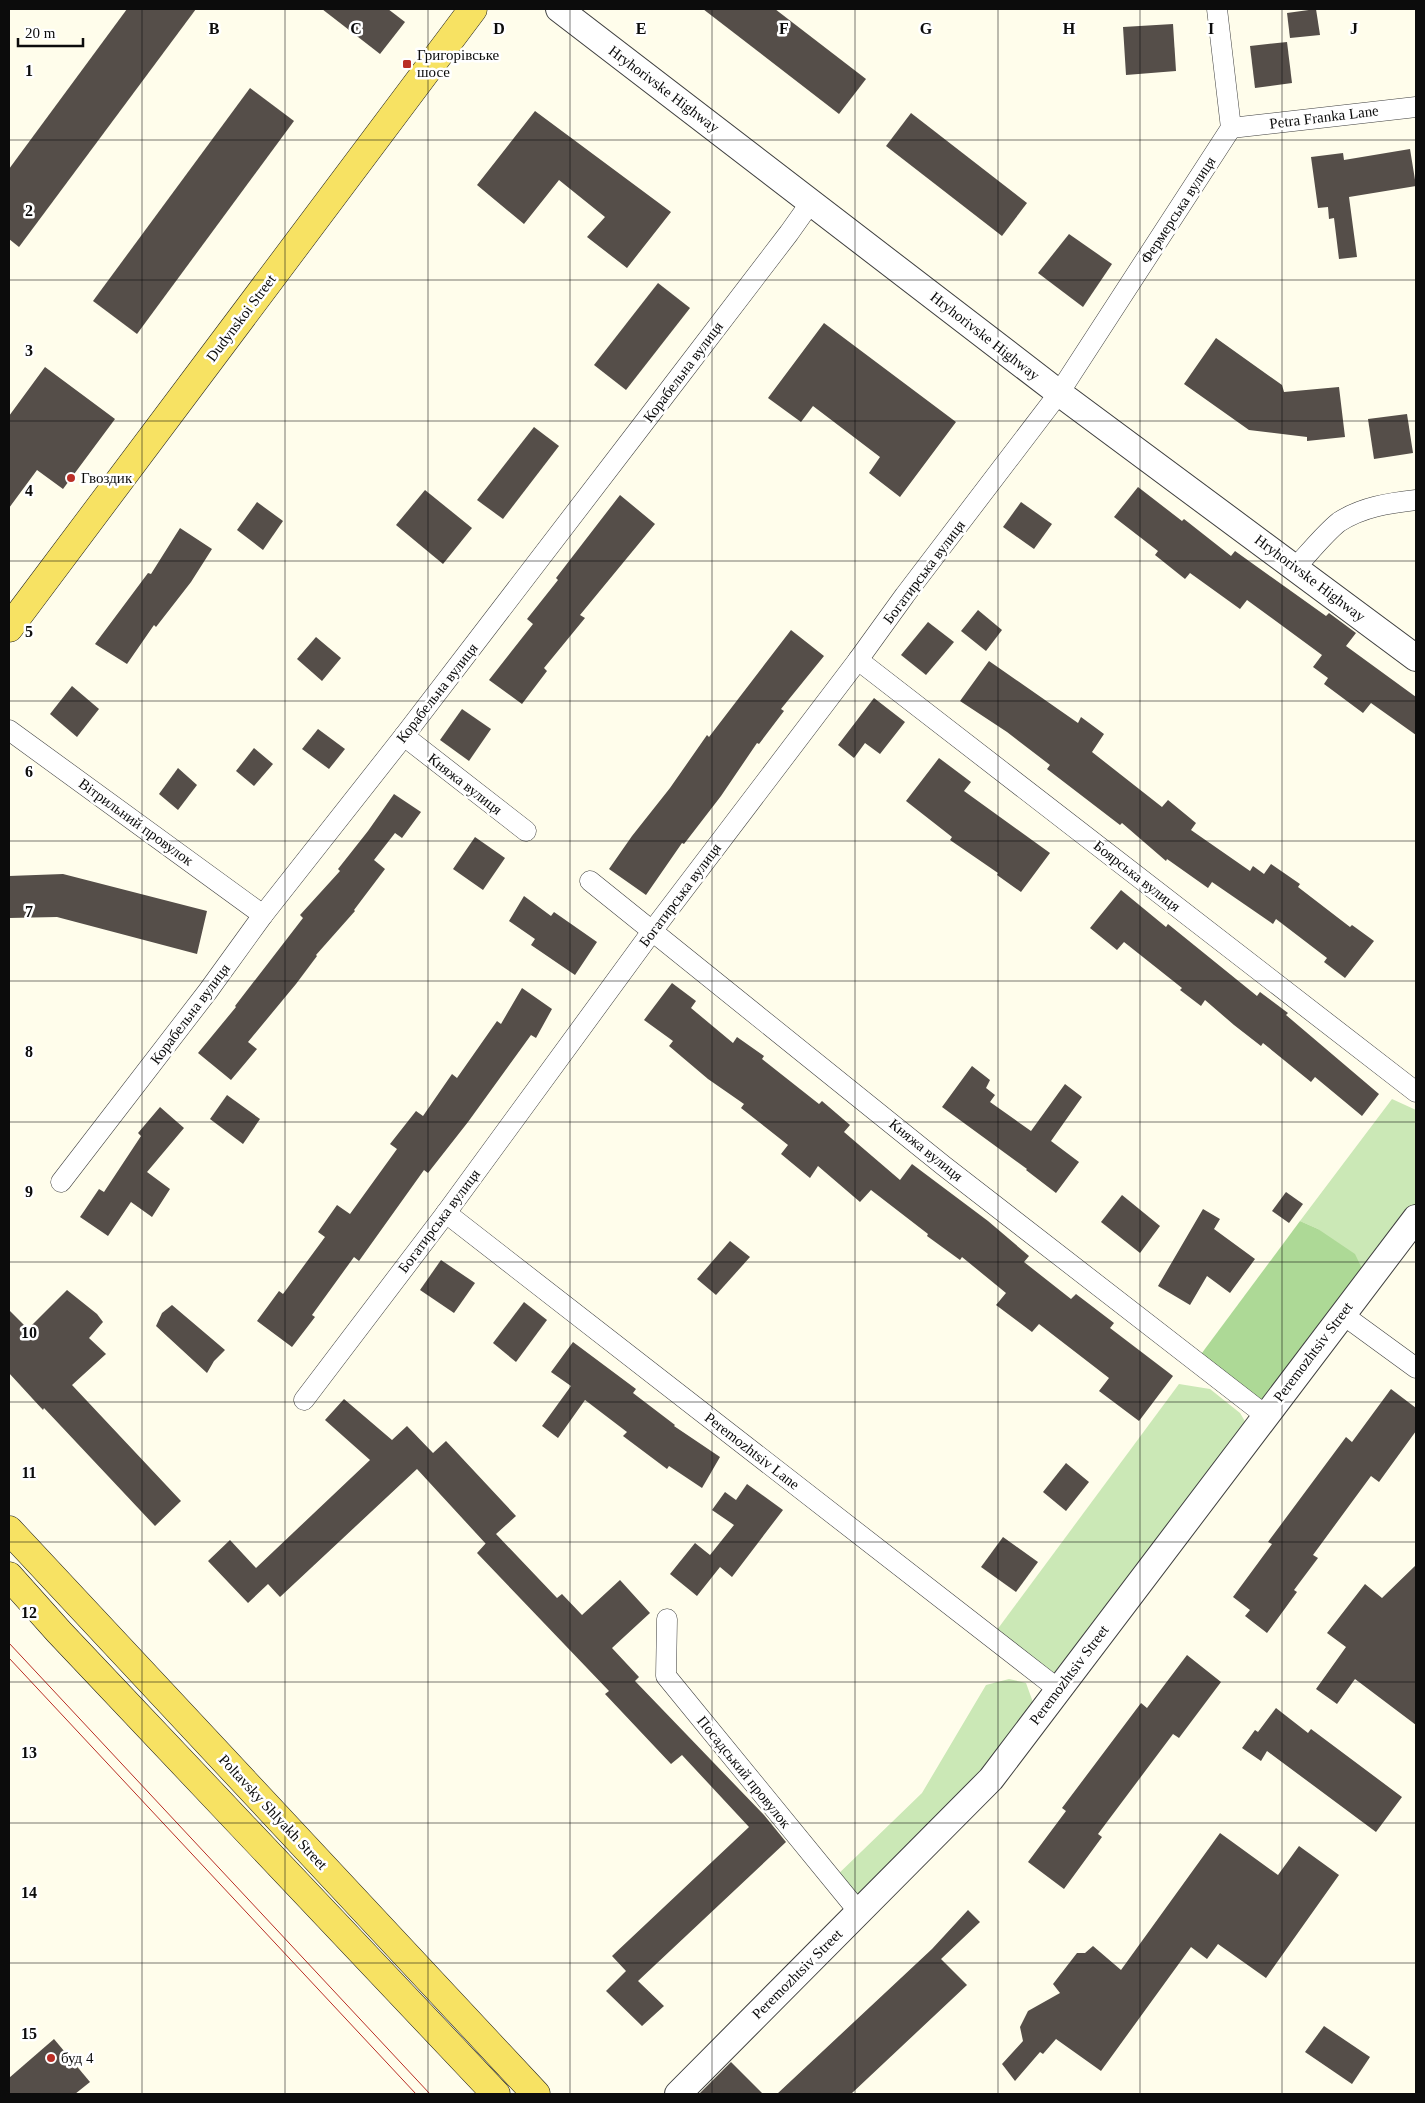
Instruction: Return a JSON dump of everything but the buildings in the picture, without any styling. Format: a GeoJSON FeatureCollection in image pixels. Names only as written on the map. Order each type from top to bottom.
{"type":"FeatureCollection","features":[{"type":"Feature","properties":{"kind":"main road","name":"Dudynskoi Street"},"geometry":{"type":"LineString","coordinates":[[9,628],[473,9]]}},
{"type":"Feature","properties":{"kind":"main road","name":"Poltavsky Shlyakh Street"},"geometry":{"type":"LineString","coordinates":[[9,1530],[536,2094]]}},
{"type":"Feature","properties":{"kind":"main road","name":"Poltavsky Shlyakh Street"},"geometry":{"type":"LineString","coordinates":[[9,1576],[70,1644],[496,2094]]}},
{"type":"Feature","properties":{"kind":"street","name":"Hryhorivske Highway"},"geometry":{"type":"LineString","coordinates":[[559,9],[1060,393],[1416,658]]}},
{"type":"Feature","properties":{"kind":"street"},"geometry":{"type":"LineString","coordinates":[[1217,9],[1231,128]]}},
{"type":"Feature","properties":{"kind":"street","name":"Petra Franka Lane"},"geometry":{"type":"LineString","coordinates":[[1231,128],[1416,107]]}},
{"type":"Feature","properties":{"kind":"street","name":"Фермерська вулиця"},"geometry":{"type":"LineString","coordinates":[[1060,393],[1231,128]]}},
{"type":"Feature","properties":{"kind":"street","name":"Корабельна вулиця"},"geometry":{"type":"LineString","coordinates":[[61,1182],[208,992],[263,915],[404,736],[811,202]]}},
{"type":"Feature","properties":{"kind":"street","name":"Богатирська вулиця"},"geometry":{"type":"LineString","coordinates":[[304,1400],[446,1213],[653,930],[858,660],[905,595],[1060,393]]}},
{"type":"Feature","properties":{"kind":"street"},"geometry":{"type":"LineString","coordinates":[[1296,567],[1338,523],[1364,510],[1416,500]]}},
{"type":"Feature","properties":{"kind":"street","name":"Боярська вулиця"},"geometry":{"type":"LineString","coordinates":[[858,660],[1416,1092]]}},
{"type":"Feature","properties":{"kind":"street","name":"Вітрильний провулок"},"geometry":{"type":"LineString","coordinates":[[9,730],[263,915]]}},
{"type":"Feature","properties":{"kind":"street","name":"Княжа вулиця"},"geometry":{"type":"LineString","coordinates":[[404,736],[526,831]]}},
{"type":"Feature","properties":{"kind":"street","name":"Княжа вулиця"},"geometry":{"type":"LineString","coordinates":[[590,881],[944,1166],[1265,1415]]}},
{"type":"Feature","properties":{"kind":"street","name":"Peremozhtsiv Lane"},"geometry":{"type":"LineString","coordinates":[[446,1213],[1058,1689]]}},
{"type":"Feature","properties":{"kind":"street","name":"Peremozhtsiv Street"},"geometry":{"type":"LineString","coordinates":[[678,2094],[991,1779],[1416,1218]]}},
{"type":"Feature","properties":{"kind":"street"},"geometry":{"type":"LineString","coordinates":[[1342,1314],[1416,1368]]}},
{"type":"Feature","properties":{"kind":"street","name":"Посадський провулок"},"geometry":{"type":"LineString","coordinates":[[667,1619],[666,1676],[858,1912]]}},
{"type":"Feature","properties":{"kind":"green space"},"geometry":{"type":"Polygon","coordinates":[[[1392,1099],[1416,1110],[1416,1218],[1368,1281],[1318,1229],[1300,1221],[1392,1099]]]}},
{"type":"Feature","properties":{"kind":"green space"},"geometry":{"type":"Polygon","coordinates":[[[1300,1221],[1318,1229],[1355,1254],[1368,1281],[1265,1415],[1196,1361],[1300,1221]]]}},
{"type":"Feature","properties":{"kind":"green space"},"geometry":{"type":"Polygon","coordinates":[[[1179,1384],[1210,1389],[1240,1413],[1252,1433],[1074,1668],[1040,1675],[991,1638],[1179,1384]]]}},
{"type":"Feature","properties":{"kind":"green space"},"geometry":{"type":"Polygon","coordinates":[[[1009,1679],[1026,1683],[1038,1716],[859,1912],[832,1880],[922,1793],[986,1685],[1009,1679]]]}},
{"type":"Feature","properties":{"kind":"tram line"},"geometry":{"type":"LineString","coordinates":[[9,1643],[430,2094]]}},
{"type":"Feature","properties":{"kind":"tram line"},"geometry":{"type":"LineString","coordinates":[[9,1658],[416,2094]]}},
{"type":"Feature","properties":{"kind":"place","name":"Григорівське шосе"},"geometry":{"type":"Point","coordinates":[407,64]}},
{"type":"Feature","properties":{"kind":"place","name":"Гвоздик"},"geometry":{"type":"Point","coordinates":[71,478]}},
{"type":"Feature","properties":{"kind":"place","name":"буд 4"},"geometry":{"type":"Point","coordinates":[51,2058]}}]}
